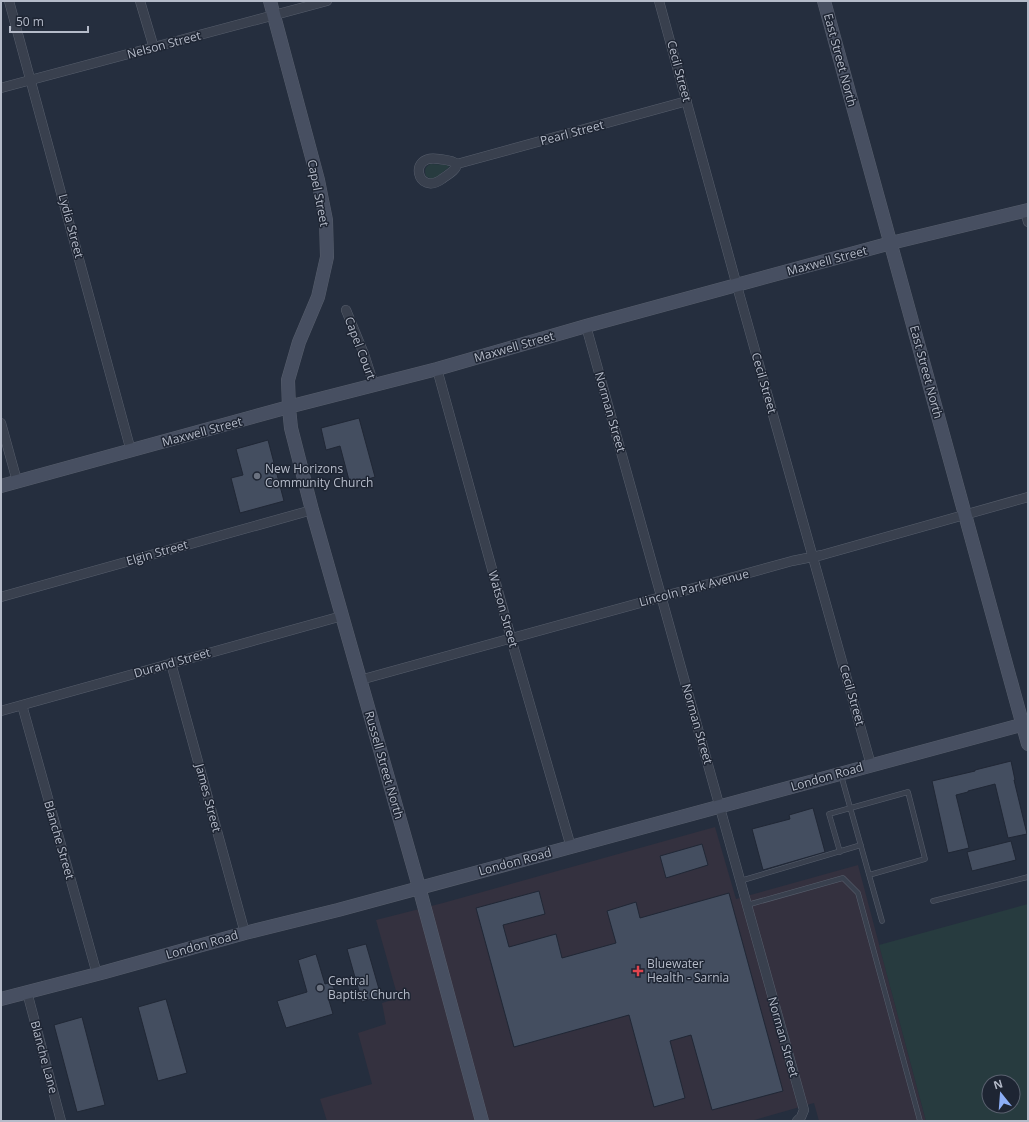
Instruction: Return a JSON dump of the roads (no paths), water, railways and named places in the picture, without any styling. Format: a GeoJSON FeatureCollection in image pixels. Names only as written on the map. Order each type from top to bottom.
{"type":"FeatureCollection","features":[{"type":"Feature","properties":{"kind":"street","name":"Lydia Street"},"geometry":{"type":"LineString","coordinates":[[9,1],[131,451]]}},
{"type":"Feature","properties":{"kind":"street"},"geometry":{"type":"LineString","coordinates":[[140,1],[154,48]]}},
{"type":"Feature","properties":{"kind":"street","name":"Capel Street"},"geometry":{"type":"LineString","coordinates":[[270,1],[318,180],[326,220],[327,257],[318,296],[299,342],[288,380],[289,408]]}},
{"type":"Feature","properties":{"kind":"street","name":"Nelson Street"},"geometry":{"type":"LineString","coordinates":[[1,88],[327,1]]}},
{"type":"Feature","properties":{"kind":"street","name":"Cecil Street"},"geometry":{"type":"LineString","coordinates":[[659,1],[812,557],[871,765]]}},
{"type":"Feature","properties":{"kind":"street","name":"East Street North"},"geometry":{"type":"LineString","coordinates":[[824,1],[1025,724],[1028,744]]}},
{"type":"Feature","properties":{"kind":"street","name":"Pearl Street"},"geometry":{"type":"LineString","coordinates":[[457,164],[687,101]]}},
{"type":"Feature","properties":{"kind":"street","name":"Maxwell Street"},"geometry":{"type":"LineString","coordinates":[[1,486],[437,369],[586,326],[891,243],[1027,214]]}},
{"type":"Feature","properties":{"kind":"street","name":"Capel Court"},"geometry":{"type":"LineString","coordinates":[[346,310],[364,354],[374,385]]}},
{"type":"Feature","properties":{"kind":"street","name":"Norman Street"},"geometry":{"type":"LineString","coordinates":[[586,326],[804,1110],[801,1117],[797,1121]]}},
{"type":"Feature","properties":{"kind":"street","name":"Watson Street"},"geometry":{"type":"LineString","coordinates":[[437,369],[511,638],[571,847]]}},
{"type":"Feature","properties":{"kind":"street","name":"Russell Street North"},"geometry":{"type":"LineString","coordinates":[[289,408],[291,428],[312,510],[419,887],[482,1121]]}},
{"type":"Feature","properties":{"kind":"street"},"geometry":{"type":"LineString","coordinates":[[1,423],[17,481]]}},
{"type":"Feature","properties":{"kind":"street","name":"Lincoln Park Avenue"},"geometry":{"type":"LineString","coordinates":[[360,680],[1028,497]]}},
{"type":"Feature","properties":{"kind":"street","name":"Elgin Street"},"geometry":{"type":"LineString","coordinates":[[1,596],[312,510]]}},
{"type":"Feature","properties":{"kind":"street","name":"Durand Street"},"geometry":{"type":"LineString","coordinates":[[1,711],[342,616]]}},
{"type":"Feature","properties":{"kind":"street","name":"James Street"},"geometry":{"type":"LineString","coordinates":[[171,663],[245,933]]}},
{"type":"Feature","properties":{"kind":"street","name":"Blanche Street"},"geometry":{"type":"LineString","coordinates":[[22,705],[97,974]]}},
{"type":"Feature","properties":{"kind":"street","name":"London Road"},"geometry":{"type":"LineString","coordinates":[[1,999],[245,933],[338,910],[1025,724]]}},
{"type":"Feature","properties":{"kind":"street","name":"Blanche Lane"},"geometry":{"type":"LineString","coordinates":[[26,992],[61,1121]]}},
{"type":"Feature","properties":{"kind":"lane"},"geometry":{"type":"LineString","coordinates":[[840,773],[882,921]]}},
{"type":"Feature","properties":{"kind":"lane"},"geometry":{"type":"LineString","coordinates":[[840,852],[829,814],[908,792],[925,859],[869,875]]}},
{"type":"Feature","properties":{"kind":"lane"},"geometry":{"type":"LineString","coordinates":[[740,881],[861,846]]}},
{"type":"Feature","properties":{"kind":"lane"},"geometry":{"type":"LineString","coordinates":[[933,901],[1028,877]]}},
{"type":"Feature","properties":{"kind":"lane"},"geometry":{"type":"LineString","coordinates":[[747,905],[843,878],[858,893],[920,1121]]}},
{"type":"Feature","properties":{"kind":"place","name":"New Horizons Community Church"},"geometry":{"type":"Point","coordinates":[257,476]}},
{"type":"Feature","properties":{"kind":"place","name":"Bluewater Health - Sarnia"},"geometry":{"type":"Point","coordinates":[638,971]}},
{"type":"Feature","properties":{"kind":"place","name":"Central Baptist Church"},"geometry":{"type":"Point","coordinates":[320,988]}}]}
